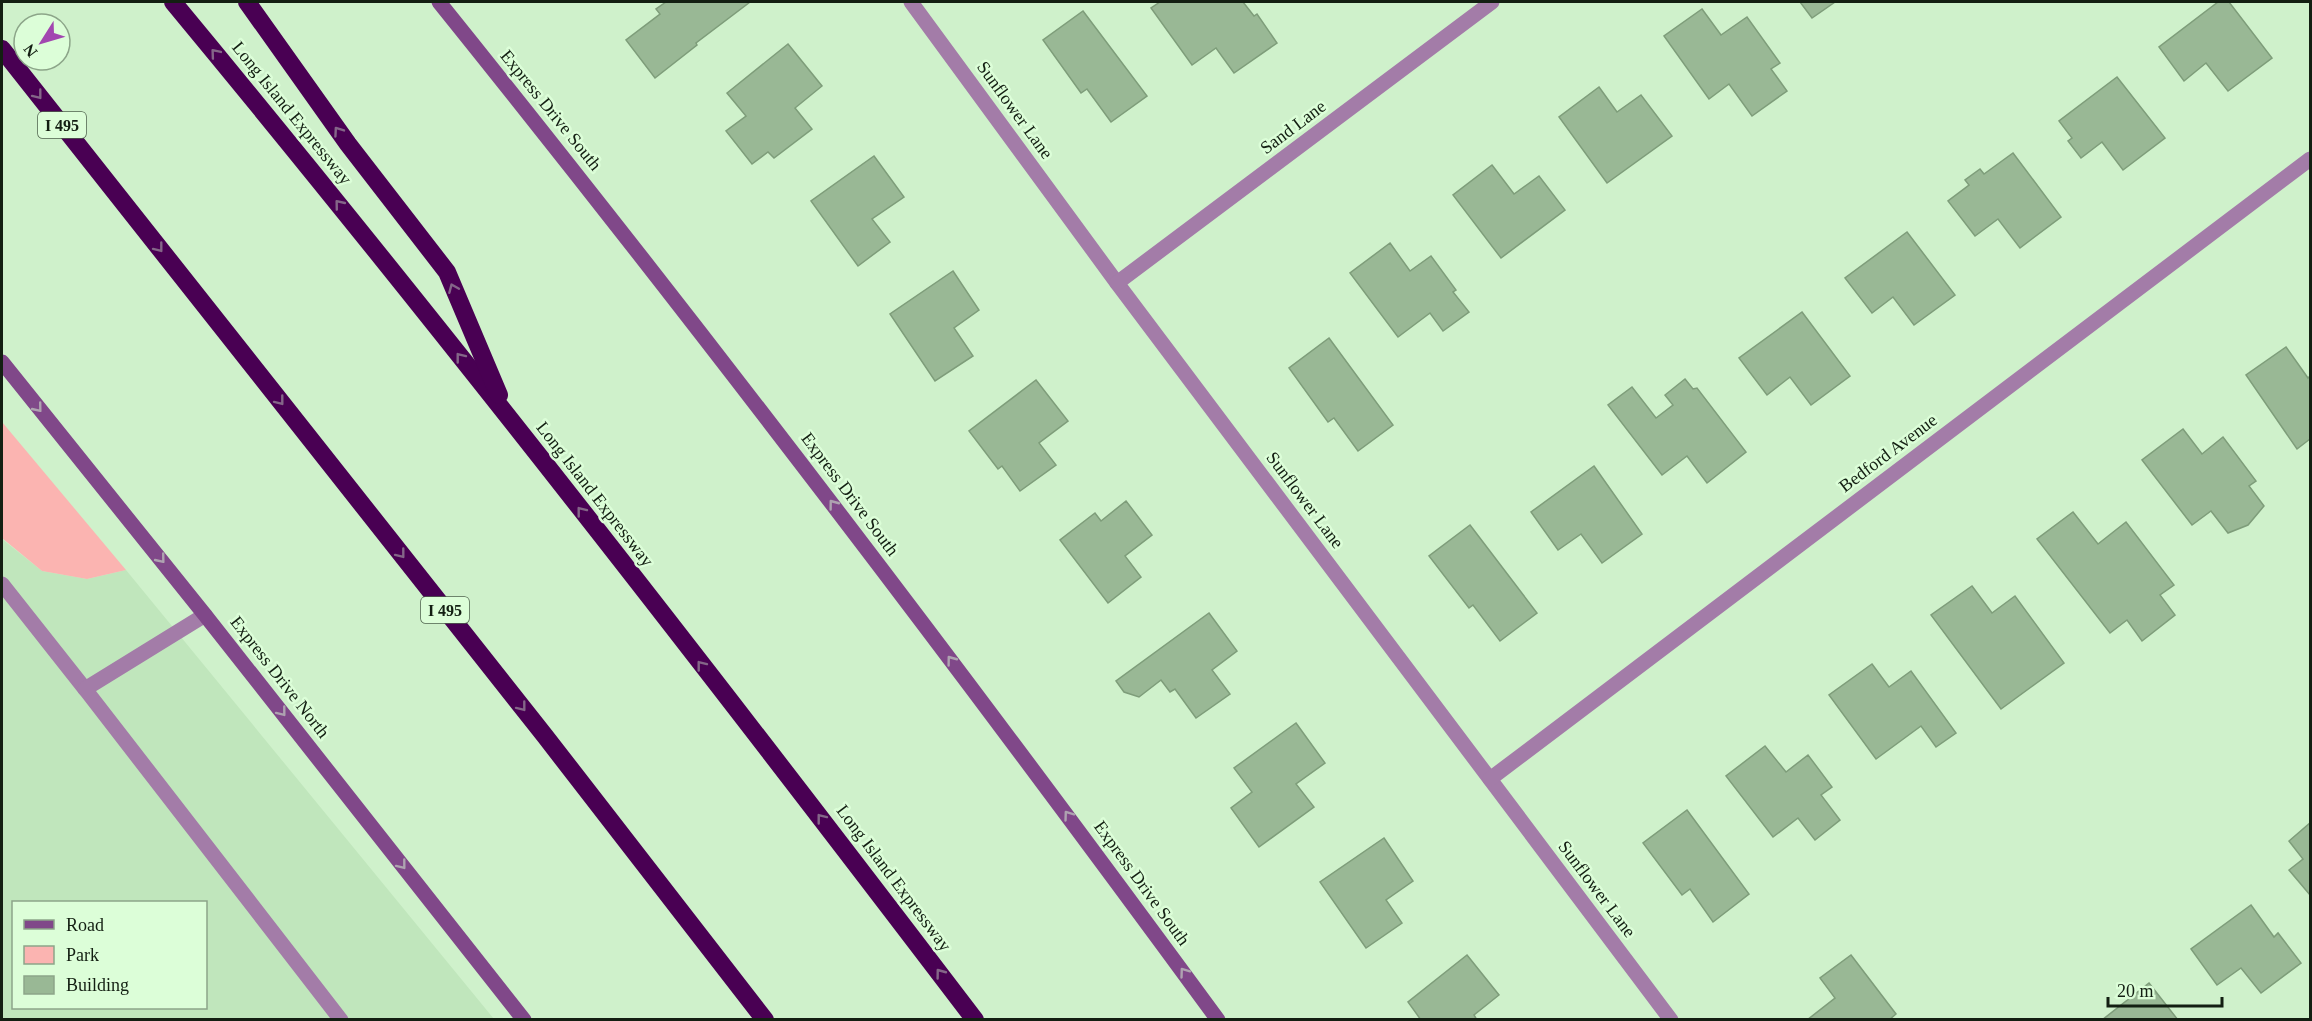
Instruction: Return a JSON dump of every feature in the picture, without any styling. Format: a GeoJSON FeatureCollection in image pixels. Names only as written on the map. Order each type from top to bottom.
{"type":"FeatureCollection","features":[{"type":"Feature","properties":{"kind":"highway","name":"Long Island Expressway"},"geometry":{"type":"LineString","coordinates":[[173,2],[305,161],[509,419],[818,814],[975,1020]]}},
{"type":"Feature","properties":{"kind":"highway"},"geometry":{"type":"LineString","coordinates":[[247,2],[348,144],[447,272],[509,419]]}},
{"type":"Feature","properties":{"kind":"highway","name":"I 495"},"geometry":{"type":"LineString","coordinates":[[2,49],[545,736],[765,1020]]}},
{"type":"Feature","properties":{"kind":"main road","name":"Express Drive South"},"geometry":{"type":"LineString","coordinates":[[439,2],[650,266],[795,454],[1038,775],[1218,1020]]}},
{"type":"Feature","properties":{"kind":"main road","name":"Express Drive North"},"geometry":{"type":"LineString","coordinates":[[2,362],[206,615],[524,1020]]}},
{"type":"Feature","properties":{"kind":"street","name":"Sunflower Lane"},"geometry":{"type":"LineString","coordinates":[[911,2],[1117,283],[1671,1020]]}},
{"type":"Feature","properties":{"kind":"street","name":"Sand Lane"},"geometry":{"type":"LineString","coordinates":[[1117,283],[1492,2]]}},
{"type":"Feature","properties":{"kind":"street","name":"Bedford Avenue"},"geometry":{"type":"LineString","coordinates":[[1490,779],[2310,159]]}},
{"type":"Feature","properties":{"kind":"street"},"geometry":{"type":"LineString","coordinates":[[2,584],[340,1020]]}},
{"type":"Feature","properties":{"kind":"street"},"geometry":{"type":"LineString","coordinates":[[85,689],[206,615]]}},
{"type":"Feature","properties":{"kind":"shaded area"},"geometry":{"type":"Polygon","coordinates":[[[2,539],[42,571],[87,579],[126,570],[494,1019],[2,1019],[2,539]]]}},
{"type":"Feature","properties":{"kind":"green space"},"geometry":{"type":"Polygon","coordinates":[[[2,422],[126,570],[87,579],[42,571],[2,538],[2,422]]]}},
{"type":"Feature","properties":{"kind":"building"},"geometry":{"type":"Polygon","coordinates":[[[666,2],[750,2],[655,78],[626,40],[660,14],[656,9],[666,2]]]}},
{"type":"Feature","properties":{"kind":"building"},"geometry":{"type":"Polygon","coordinates":[[[1160,2],[1243,2],[1254,16],[1257,14],[1277,43],[1234,73],[1216,48],[1192,65],[1151,8],[1160,2]]]}},
{"type":"Feature","properties":{"kind":"building"},"geometry":{"type":"Polygon","coordinates":[[[1800,2],[1835,2],[1812,18],[1800,2]]]}},
{"type":"Feature","properties":{"kind":"building"},"geometry":{"type":"Polygon","coordinates":[[[2218,2],[2229,2],[2272,58],[2228,91],[2206,63],[2184,81],[2159,47],[2218,2]]]}},
{"type":"Feature","properties":{"kind":"building"},"geometry":{"type":"Polygon","coordinates":[[[1702,9],[1721,35],[1747,17],[1780,63],[1771,69],[1787,91],[1752,116],[1729,84],[1709,99],[1664,36],[1702,9]]]}},
{"type":"Feature","properties":{"kind":"building"},"geometry":{"type":"Polygon","coordinates":[[[1083,11],[1147,96],[1111,122],[1087,89],[1081,93],[1043,40],[1083,11]]]}},
{"type":"Feature","properties":{"kind":"building"},"geometry":{"type":"Polygon","coordinates":[[[788,44],[822,86],[795,108],[812,129],[774,158],[768,152],[752,164],[726,131],[746,116],[727,93],[788,44]]]}},
{"type":"Feature","properties":{"kind":"building"},"geometry":{"type":"Polygon","coordinates":[[[2117,77],[2165,138],[2123,170],[2102,142],[2081,158],[2068,141],[2072,138],[2059,121],[2117,77]]]}},
{"type":"Feature","properties":{"kind":"building"},"geometry":{"type":"Polygon","coordinates":[[[1599,87],[1617,112],[1641,95],[1672,136],[1607,183],[1559,117],[1599,87]]]}},
{"type":"Feature","properties":{"kind":"building"},"geometry":{"type":"Polygon","coordinates":[[[2013,153],[2061,217],[2020,248],[1998,219],[1975,236],[1948,201],[1969,185],[1965,180],[1980,169],[1984,174],[2013,153]]]}},
{"type":"Feature","properties":{"kind":"building"},"geometry":{"type":"Polygon","coordinates":[[[874,156],[904,197],[872,219],[890,242],[858,266],[811,201],[874,156]]]}},
{"type":"Feature","properties":{"kind":"building"},"geometry":{"type":"Polygon","coordinates":[[[1492,165],[1514,194],[1539,176],[1565,210],[1501,258],[1453,195],[1492,165]]]}},
{"type":"Feature","properties":{"kind":"building"},"geometry":{"type":"Polygon","coordinates":[[[1907,232],[1955,295],[1914,325],[1893,297],[1872,313],[1845,278],[1907,232]]]}},
{"type":"Feature","properties":{"kind":"building"},"geometry":{"type":"Polygon","coordinates":[[[1390,243],[1410,271],[1431,256],[1456,290],[1453,292],[1469,312],[1443,331],[1430,313],[1398,337],[1350,273],[1390,243]]]}},
{"type":"Feature","properties":{"kind":"building"},"geometry":{"type":"Polygon","coordinates":[[[953,271],[979,310],[954,328],[973,356],[935,381],[890,314],[953,271]]]}},
{"type":"Feature","properties":{"kind":"building"},"geometry":{"type":"Polygon","coordinates":[[[1802,312],[1850,376],[1811,405],[1790,377],[1767,395],[1739,358],[1802,312]]]}},
{"type":"Feature","properties":{"kind":"building"},"geometry":{"type":"Polygon","coordinates":[[[1329,338],[1393,425],[1358,451],[1334,418],[1328,422],[1289,368],[1329,338]]]}},
{"type":"Feature","properties":{"kind":"building"},"geometry":{"type":"Polygon","coordinates":[[[2286,347],[2308,378],[2310,376],[2310,439],[2297,449],[2246,375],[2286,347]]]}},
{"type":"Feature","properties":{"kind":"building"},"geometry":{"type":"Polygon","coordinates":[[[1685,379],[1693,389],[1697,388],[1746,452],[1707,483],[1687,456],[1662,475],[1608,405],[1632,387],[1656,418],[1673,405],[1665,395],[1685,379]]]}},
{"type":"Feature","properties":{"kind":"building"},"geometry":{"type":"Polygon","coordinates":[[[1036,380],[1068,421],[1039,443],[1056,465],[1020,491],[1002,466],[998,469],[969,431],[1036,380]]]}},
{"type":"Feature","properties":{"kind":"building"},"geometry":{"type":"Polygon","coordinates":[[[2183,429],[2202,454],[2223,437],[2256,481],[2249,486],[2264,506],[2248,525],[2228,533],[2211,511],[2192,525],[2142,460],[2183,429]]]}},
{"type":"Feature","properties":{"kind":"building"},"geometry":{"type":"Polygon","coordinates":[[[1594,466],[1642,534],[1602,563],[1581,534],[1558,550],[1531,512],[1594,466]]]}},
{"type":"Feature","properties":{"kind":"building"},"geometry":{"type":"Polygon","coordinates":[[[1126,501],[1152,535],[1125,556],[1141,577],[1108,603],[1060,540],[1095,513],[1101,521],[1126,501]]]}},
{"type":"Feature","properties":{"kind":"building"},"geometry":{"type":"Polygon","coordinates":[[[2073,512],[2098,544],[2126,522],[2174,585],[2160,595],[2175,615],[2142,641],[2127,620],[2110,633],[2037,539],[2073,512]]]}},
{"type":"Feature","properties":{"kind":"building"},"geometry":{"type":"Polygon","coordinates":[[[1470,525],[1537,613],[1500,641],[1473,605],[1469,608],[1429,556],[1470,525]]]}},
{"type":"Feature","properties":{"kind":"building"},"geometry":{"type":"Polygon","coordinates":[[[1972,586],[1992,613],[2015,596],[2064,663],[2001,709],[1931,615],[1972,586]]]}},
{"type":"Feature","properties":{"kind":"building"},"geometry":{"type":"Polygon","coordinates":[[[1209,613],[1237,651],[1212,670],[1230,694],[1196,718],[1175,689],[1170,692],[1161,680],[1139,697],[1124,692],[1116,681],[1209,613]]]}},
{"type":"Feature","properties":{"kind":"building"},"geometry":{"type":"Polygon","coordinates":[[[1872,664],[1889,687],[1911,671],[1956,733],[1936,747],[1921,726],[1876,759],[1829,695],[1872,664]]]}},
{"type":"Feature","properties":{"kind":"building"},"geometry":{"type":"Polygon","coordinates":[[[1296,723],[1325,763],[1296,784],[1314,807],[1259,847],[1231,808],[1252,792],[1234,768],[1296,723]]]}},
{"type":"Feature","properties":{"kind":"building"},"geometry":{"type":"Polygon","coordinates":[[[1765,746],[1786,772],[1808,755],[1832,787],[1821,795],[1840,820],[1815,840],[1798,818],[1773,837],[1726,776],[1765,746]]]}},
{"type":"Feature","properties":{"kind":"building"},"geometry":{"type":"Polygon","coordinates":[[[1687,810],[1749,894],[1713,922],[1690,889],[1682,895],[1643,843],[1687,810]]]}},
{"type":"Feature","properties":{"kind":"building"},"geometry":{"type":"Polygon","coordinates":[[[2310,823],[2310,895],[2289,870],[2303,859],[2289,841],[2310,823]]]}},
{"type":"Feature","properties":{"kind":"building"},"geometry":{"type":"Polygon","coordinates":[[[1384,838],[1413,881],[1386,900],[1402,923],[1366,948],[1320,882],[1384,838]]]}},
{"type":"Feature","properties":{"kind":"building"},"geometry":{"type":"Polygon","coordinates":[[[2251,905],[2274,937],[2278,933],[2301,963],[2261,993],[2241,968],[2217,985],[2191,949],[2251,905]]]}},
{"type":"Feature","properties":{"kind":"building"},"geometry":{"type":"Polygon","coordinates":[[[1467,955],[1499,995],[1474,1015],[1477,1020],[1421,1020],[1408,1002],[1467,955]]]}},
{"type":"Feature","properties":{"kind":"building"},"geometry":{"type":"Polygon","coordinates":[[[1851,955],[1896,1014],[1889,1020],[1807,1020],[1835,998],[1820,978],[1851,955]]]}},
{"type":"Feature","properties":{"kind":"building"},"geometry":{"type":"Polygon","coordinates":[[[2149,983],[2178,1020],[2102,1020],[2149,983]]]}}]}
